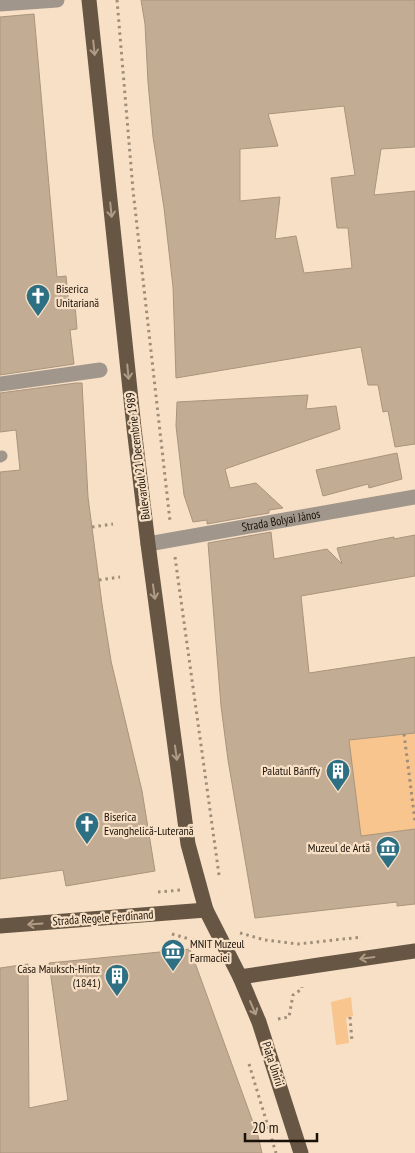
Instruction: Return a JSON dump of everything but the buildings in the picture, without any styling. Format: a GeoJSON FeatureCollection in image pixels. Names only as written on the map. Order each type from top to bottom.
{"type":"FeatureCollection","features":[{"type":"Feature","properties":{"kind":"main road","name":"Bulevardul 21 Decembrie 1989"},"geometry":{"type":"LineString","coordinates":[[89,0],[148,544],[188,844],[206,910]]}},
{"type":"Feature","properties":{"kind":"main road","name":"Strada Regele Ferdinand"},"geometry":{"type":"LineString","coordinates":[[0,926],[206,910]]}},
{"type":"Feature","properties":{"kind":"main road","name":"Piața Unirii"},"geometry":{"type":"LineString","coordinates":[[206,910],[240,977],[259,1022],[301,1153]]}},
{"type":"Feature","properties":{"kind":"main road"},"geometry":{"type":"LineString","coordinates":[[240,977],[415,951]]}},
{"type":"Feature","properties":{"kind":"street"},"geometry":{"type":"LineString","coordinates":[[0,4],[57,0]]}},
{"type":"Feature","properties":{"kind":"street"},"geometry":{"type":"LineString","coordinates":[[0,384],[100,370]]}},
{"type":"Feature","properties":{"kind":"street","name":"Strada Bolyai János"},"geometry":{"type":"LineString","coordinates":[[148,544],[415,497]]}},
{"type":"Feature","properties":{"kind":"path"},"geometry":{"type":"LineString","coordinates":[[117,0],[133,190],[172,540],[220,883]]}},
{"type":"Feature","properties":{"kind":"path"},"geometry":{"type":"LineString","coordinates":[[92,527],[113,524]]}},
{"type":"Feature","properties":{"kind":"path"},"geometry":{"type":"LineString","coordinates":[[99,580],[120,577]]}},
{"type":"Feature","properties":{"kind":"path"},"geometry":{"type":"LineString","coordinates":[[404,734],[415,822]]}},
{"type":"Feature","properties":{"kind":"path"},"geometry":{"type":"LineString","coordinates":[[239,938],[235,931],[265,940],[298,944],[366,936]]}},
{"type":"Feature","properties":{"kind":"path"},"geometry":{"type":"LineString","coordinates":[[171,933],[204,944]]}},
{"type":"Feature","properties":{"kind":"path"},"geometry":{"type":"LineString","coordinates":[[276,1019],[289,1017],[293,995],[302,989]]}},
{"type":"Feature","properties":{"kind":"path"},"geometry":{"type":"LineString","coordinates":[[350,1017],[352,1042]]}},
{"type":"Feature","properties":{"kind":"path"},"geometry":{"type":"LineString","coordinates":[[249,1062],[276,1153]]}},
{"type":"Feature","properties":{"kind":"shaded area"},"geometry":{"type":"Polygon","coordinates":[[[415,733],[415,829],[361,836],[349,740],[415,733]]]}},
{"type":"Feature","properties":{"kind":"shaded area"},"geometry":{"type":"Polygon","coordinates":[[[351,997],[353,1016],[346,1018],[349,1043],[336,1045],[331,1002],[351,997]]]}},
{"type":"Feature","properties":{"kind":"place","name":"Biserica Unitariană"},"geometry":{"type":"Point","coordinates":[38,317]}},
{"type":"Feature","properties":{"kind":"place","name":"Palatul Bánffy"},"geometry":{"type":"Point","coordinates":[338,792]}},
{"type":"Feature","properties":{"kind":"place","name":"Biserica Evanghelică-Luterană"},"geometry":{"type":"Point","coordinates":[87,845]}},
{"type":"Feature","properties":{"kind":"place","name":"Muzeul de Artă"},"geometry":{"type":"Point","coordinates":[388,869]}},
{"type":"Feature","properties":{"kind":"place","name":"MNIT Muzeul Farmaciei"},"geometry":{"type":"Point","coordinates":[173,972]}},
{"type":"Feature","properties":{"kind":"place","name":"Casa Mauksch-Hintz (1841)"},"geometry":{"type":"Point","coordinates":[117,997]}}]}
